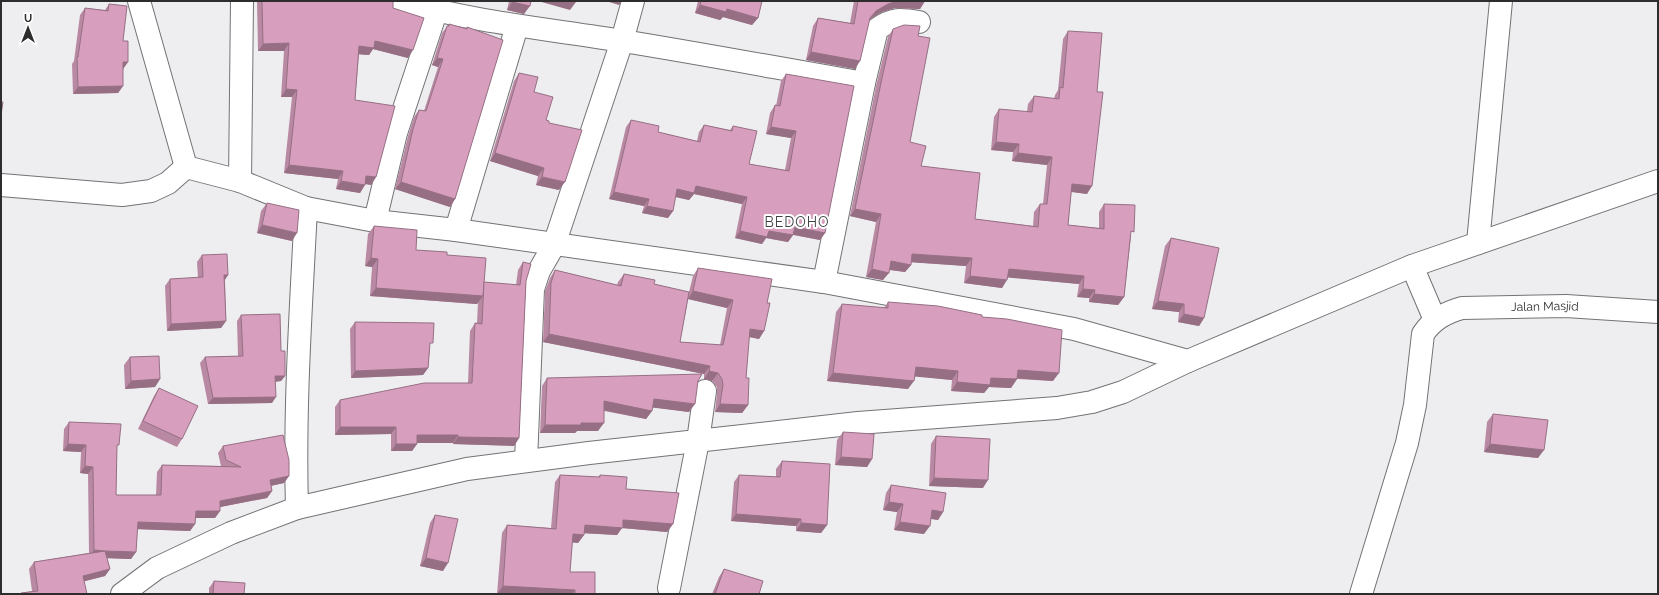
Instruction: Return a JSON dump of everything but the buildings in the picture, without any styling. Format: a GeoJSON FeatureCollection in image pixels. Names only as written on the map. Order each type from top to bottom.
{"type":"FeatureCollection","features":[{"type":"Feature","properties":{"kind":"street"},"geometry":{"type":"LineString","coordinates":[[139,1],[186,167]]}},
{"type":"Feature","properties":{"kind":"street"},"geometry":{"type":"LineString","coordinates":[[240,181],[242,1]]}},
{"type":"Feature","properties":{"kind":"street"},"geometry":{"type":"LineString","coordinates":[[400,1],[436,12],[517,26],[622,41],[864,83]]}},
{"type":"Feature","properties":{"kind":"street"},"geometry":{"type":"LineString","coordinates":[[526,461],[533,289],[539,271],[554,245],[622,41],[633,1]]}},
{"type":"Feature","properties":{"kind":"street"},"geometry":{"type":"LineString","coordinates":[[1478,243],[1501,1]]}},
{"type":"Feature","properties":{"kind":"street"},"geometry":{"type":"LineString","coordinates":[[375,221],[396,133],[436,12]]}},
{"type":"Feature","properties":{"kind":"street"},"geometry":{"type":"LineString","coordinates":[[824,282],[864,83],[877,29],[886,23],[900,19],[919,22]]}},
{"type":"Feature","properties":{"kind":"street"},"geometry":{"type":"LineString","coordinates":[[456,230],[517,26]]}},
{"type":"Feature","properties":{"kind":"street"},"geometry":{"type":"LineString","coordinates":[[186,167],[240,181],[306,208],[375,221],[456,230],[824,282],[1074,329],[1188,361]]}},
{"type":"Feature","properties":{"kind":"street"},"geometry":{"type":"LineString","coordinates":[[1,185],[122,195],[151,191],[168,184],[186,167]]}},
{"type":"Feature","properties":{"kind":"street"},"geometry":{"type":"LineString","coordinates":[[122,594],[157,568],[231,534],[297,508],[467,469],[698,441],[858,424],[1057,408],[1092,402],[1122,392],[1188,361],[1417,279],[1478,243],[1658,181]]}},
{"type":"Feature","properties":{"kind":"street"},"geometry":{"type":"LineString","coordinates":[[297,508],[296,455],[298,352],[306,208]]}},
{"type":"Feature","properties":{"kind":"street"},"geometry":{"type":"LineString","coordinates":[[1361,594],[1406,443],[1415,405],[1423,334],[1428,326],[1435,320],[1417,279]]}},
{"type":"Feature","properties":{"kind":"street","name":"Jalan Masjid"},"geometry":{"type":"LineString","coordinates":[[1435,320],[1447,312],[1462,308],[1566,306],[1658,312]]}},
{"type":"Feature","properties":{"kind":"street"},"geometry":{"type":"LineString","coordinates":[[669,588],[698,441],[706,391]]}},
{"type":"Feature","properties":{"kind":"district","name":"BEDOHO"},"geometry":{"type":"Point","coordinates":[797,222]}}]}
